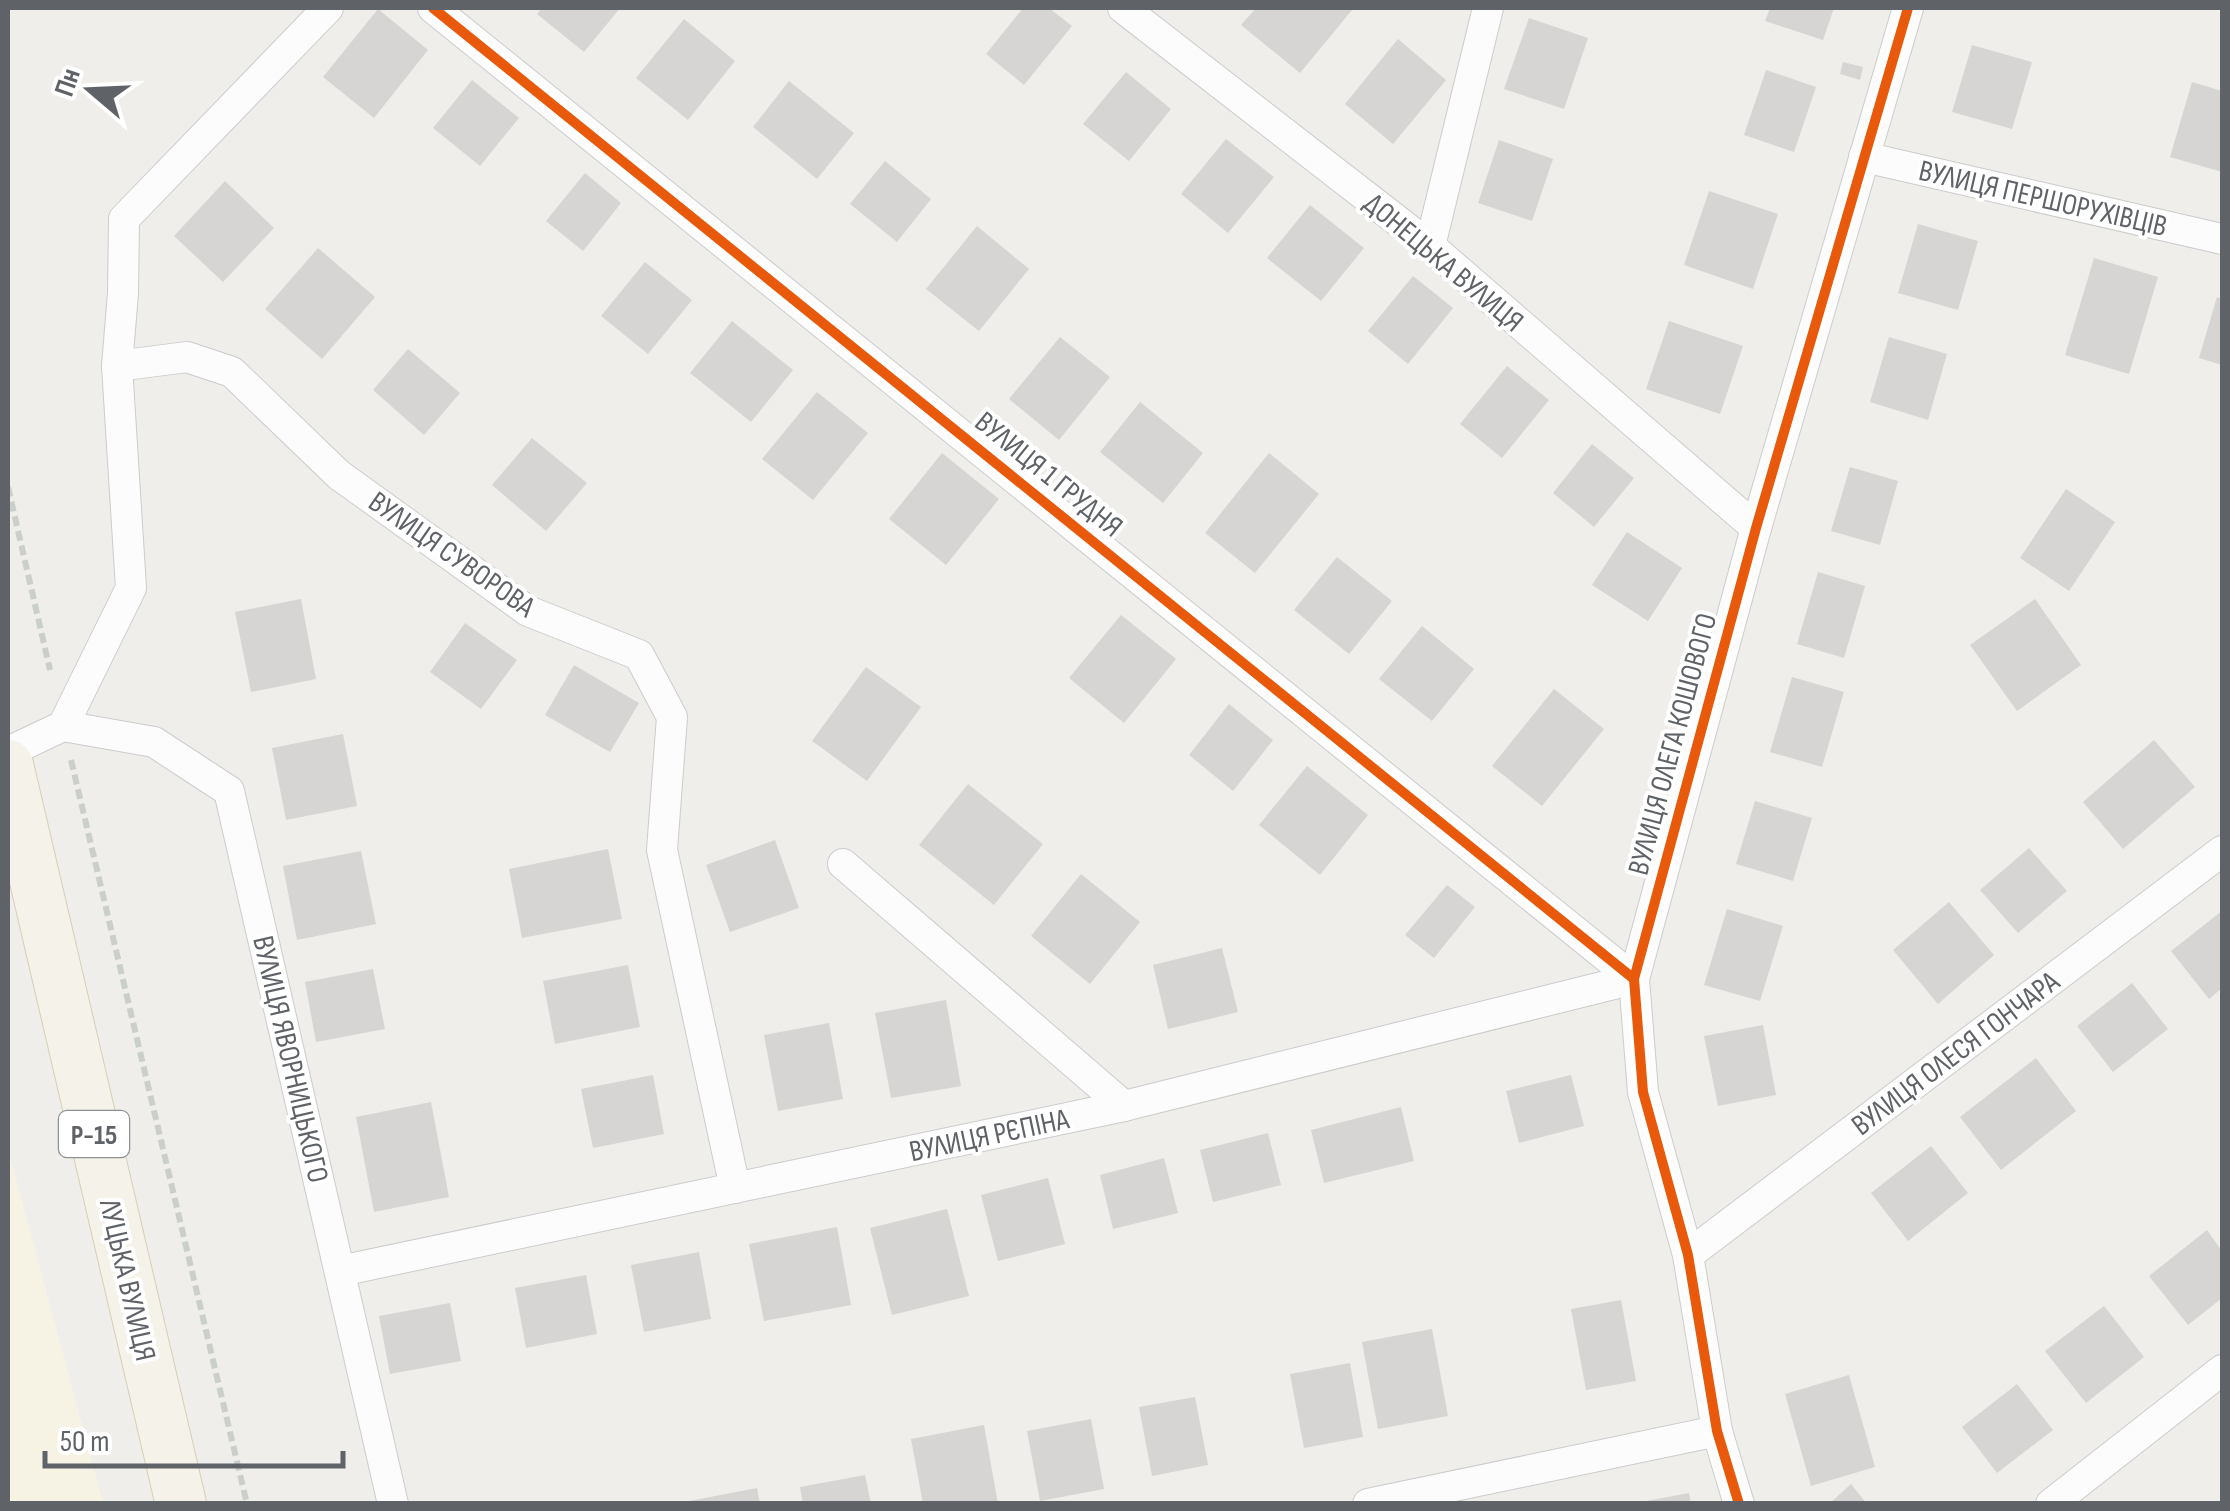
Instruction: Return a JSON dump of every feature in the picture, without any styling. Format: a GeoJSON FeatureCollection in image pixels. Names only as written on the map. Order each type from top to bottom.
{"type":"FeatureCollection","features":[{"type":"Feature","properties":{"kind":"main road","name":"ЛУЦЬКА ВУЛИЦЯ"},"geometry":{"type":"LineString","coordinates":[[8,764],[181,1504]]}},
{"type":"Feature","properties":{"kind":"street"},"geometry":{"type":"LineString","coordinates":[[8,752],[63,726],[131,588],[117,366],[124,219],[328,8]]}},
{"type":"Feature","properties":{"kind":"street","name":"ВУЛИЦЯ 1 ГРУДНЯ"},"geometry":{"type":"LineString","coordinates":[[433,8],[1634,979]]}},
{"type":"Feature","properties":{"kind":"street","name":"ДОНЕЦЬКА ВУЛИЦЯ"},"geometry":{"type":"LineString","coordinates":[[1123,8],[1430,246],[1756,528]]}},
{"type":"Feature","properties":{"kind":"street"},"geometry":{"type":"LineString","coordinates":[[1430,246],[1488,8]]}},
{"type":"Feature","properties":{"kind":"street","name":"ВУЛИЦЯ ОЛЕГА КОШОВОГО"},"geometry":{"type":"LineString","coordinates":[[1739,1504],[1717,1431],[1688,1255],[1643,1092],[1634,979],[1756,528],[1908,8]]}},
{"type":"Feature","properties":{"kind":"street","name":"ВУЛИЦЯ ПЕРШОРУХІВЦІВ"},"geometry":{"type":"LineString","coordinates":[[1864,157],[2222,239]]}},
{"type":"Feature","properties":{"kind":"street","name":"ВУЛИЦЯ СУВОРОВА"},"geometry":{"type":"LineString","coordinates":[[117,366],[186,357],[232,372],[339,475],[528,612],[639,654],[672,717],[662,850],[736,1188]]}},
{"type":"Feature","properties":{"kind":"street","name":"ВУЛИЦЯ ЯВОРНИЦЬКОГО"},"geometry":{"type":"LineString","coordinates":[[63,726],[154,742],[229,791],[393,1504]]}},
{"type":"Feature","properties":{"kind":"street","name":"ВУЛИЦЯ ОЛЕСЯ ГОНЧАРА"},"geometry":{"type":"LineString","coordinates":[[1688,1255],[2222,850]]}},
{"type":"Feature","properties":{"kind":"street"},"geometry":{"type":"LineString","coordinates":[[843,864],[1124,1106]]}},
{"type":"Feature","properties":{"kind":"street","name":"ВУЛИЦЯ РЄПІНА"},"geometry":{"type":"LineString","coordinates":[[340,1271],[1124,1106],[1634,979]]}},
{"type":"Feature","properties":{"kind":"street"},"geometry":{"type":"LineString","coordinates":[[2051,1504],[2222,1370]]}},
{"type":"Feature","properties":{"kind":"street"},"geometry":{"type":"LineString","coordinates":[[1368,1504],[1717,1431]]}},
{"type":"Feature","properties":{"kind":"path"},"geometry":{"type":"LineString","coordinates":[[8,487],[248,1504]]}},
{"type":"Feature","properties":{"kind":"shaded area"},"geometry":{"type":"Polygon","coordinates":[[[8,1149],[103,1503],[8,1503],[8,1149]]]}},
{"type":"Feature","properties":{"kind":"building"},"geometry":{"type":"Polygon","coordinates":[[[542,8],[620,8],[584,52],[537,14],[542,8]]]}},
{"type":"Feature","properties":{"kind":"building"},"geometry":{"type":"Polygon","coordinates":[[[1023,8],[1049,8],[1072,26],[1024,85],[986,54],[1023,8]]]}},
{"type":"Feature","properties":{"kind":"building"},"geometry":{"type":"Polygon","coordinates":[[[1256,8],[1352,10],[1300,73],[1241,25],[1256,8]]]}},
{"type":"Feature","properties":{"kind":"building"},"geometry":{"type":"Polygon","coordinates":[[[1770,8],[1834,8],[1823,40],[1765,21],[1770,8]]]}},
{"type":"Feature","properties":{"kind":"building"},"geometry":{"type":"Polygon","coordinates":[[[378,9],[428,50],[374,118],[323,77],[378,9]]]}},
{"type":"Feature","properties":{"kind":"building"},"geometry":{"type":"Polygon","coordinates":[[[1529,18],[1588,38],[1564,109],[1504,89],[1529,18]]]}},
{"type":"Feature","properties":{"kind":"building"},"geometry":{"type":"Polygon","coordinates":[[[684,19],[735,61],[688,120],[636,78],[684,19]]]}},
{"type":"Feature","properties":{"kind":"building"},"geometry":{"type":"Polygon","coordinates":[[[1398,39],[1446,80],[1393,144],[1345,104],[1398,39]]]}},
{"type":"Feature","properties":{"kind":"building"},"geometry":{"type":"Polygon","coordinates":[[[1972,45],[2032,62],[2012,129],[1952,112],[1972,45]]]}},
{"type":"Feature","properties":{"kind":"building"},"geometry":{"type":"Polygon","coordinates":[[[1843,62],[1863,67],[1860,80],[1840,74],[1843,62]]]}},
{"type":"Feature","properties":{"kind":"building"},"geometry":{"type":"Polygon","coordinates":[[[1766,70],[1816,87],[1794,152],[1744,135],[1766,70]]]}},
{"type":"Feature","properties":{"kind":"building"},"geometry":{"type":"Polygon","coordinates":[[[1126,72],[1171,109],[1129,161],[1083,124],[1126,72]]]}},
{"type":"Feature","properties":{"kind":"building"},"geometry":{"type":"Polygon","coordinates":[[[472,80],[519,118],[480,166],[433,128],[472,80]]]}},
{"type":"Feature","properties":{"kind":"building"},"geometry":{"type":"Polygon","coordinates":[[[789,81],[854,133],[817,179],[753,127],[789,81]]]}},
{"type":"Feature","properties":{"kind":"building"},"geometry":{"type":"Polygon","coordinates":[[[2192,82],[2222,91],[2222,172],[2170,157],[2192,82]]]}},
{"type":"Feature","properties":{"kind":"building"},"geometry":{"type":"Polygon","coordinates":[[[1226,139],[1274,177],[1228,233],[1181,194],[1226,139]]]}},
{"type":"Feature","properties":{"kind":"building"},"geometry":{"type":"Polygon","coordinates":[[[1499,140],[1553,159],[1532,221],[1478,203],[1499,140]]]}},
{"type":"Feature","properties":{"kind":"building"},"geometry":{"type":"Polygon","coordinates":[[[885,161],[931,199],[897,242],[850,204],[885,161]]]}},
{"type":"Feature","properties":{"kind":"building"},"geometry":{"type":"Polygon","coordinates":[[[585,173],[621,203],[583,251],[546,221],[585,173]]]}},
{"type":"Feature","properties":{"kind":"building"},"geometry":{"type":"Polygon","coordinates":[[[225,181],[274,228],[223,282],[174,236],[225,181]]]}},
{"type":"Feature","properties":{"kind":"building"},"geometry":{"type":"Polygon","coordinates":[[[1709,191],[1778,214],[1753,289],[1684,265],[1709,191]]]}},
{"type":"Feature","properties":{"kind":"building"},"geometry":{"type":"Polygon","coordinates":[[[1310,205],[1364,248],[1321,301],[1267,258],[1310,205]]]}},
{"type":"Feature","properties":{"kind":"building"},"geometry":{"type":"Polygon","coordinates":[[[1918,224],[1978,241],[1958,310],[1898,293],[1918,224]]]}},
{"type":"Feature","properties":{"kind":"building"},"geometry":{"type":"Polygon","coordinates":[[[977,226],[1029,269],[979,331],[926,289],[977,226]]]}},
{"type":"Feature","properties":{"kind":"building"},"geometry":{"type":"Polygon","coordinates":[[[318,248],[375,297],[322,359],[265,309],[318,248]]]}},
{"type":"Feature","properties":{"kind":"building"},"geometry":{"type":"Polygon","coordinates":[[[2094,258],[2158,277],[2129,374],[2065,355],[2094,258]]]}},
{"type":"Feature","properties":{"kind":"building"},"geometry":{"type":"Polygon","coordinates":[[[645,262],[692,300],[648,354],[601,316],[645,262]]]}},
{"type":"Feature","properties":{"kind":"building"},"geometry":{"type":"Polygon","coordinates":[[[1413,276],[1453,308],[1408,364],[1368,331],[1413,276]]]}},
{"type":"Feature","properties":{"kind":"building"},"geometry":{"type":"Polygon","coordinates":[[[2217,297],[2222,299],[2222,365],[2199,358],[2217,297]]]}},
{"type":"Feature","properties":{"kind":"building"},"geometry":{"type":"Polygon","coordinates":[[[732,321],[793,370],[751,422],[690,373],[732,321]]]}},
{"type":"Feature","properties":{"kind":"building"},"geometry":{"type":"Polygon","coordinates":[[[1669,321],[1743,346],[1720,414],[1646,389],[1669,321]]]}},
{"type":"Feature","properties":{"kind":"building"},"geometry":{"type":"Polygon","coordinates":[[[1060,337],[1110,377],[1059,440],[1009,399],[1060,337]]]}},
{"type":"Feature","properties":{"kind":"building"},"geometry":{"type":"Polygon","coordinates":[[[1889,337],[1947,354],[1928,420],[1870,402],[1889,337]]]}},
{"type":"Feature","properties":{"kind":"building"},"geometry":{"type":"Polygon","coordinates":[[[408,349],[460,393],[424,435],[373,390],[408,349]]]}},
{"type":"Feature","properties":{"kind":"building"},"geometry":{"type":"Polygon","coordinates":[[[1507,366],[1549,400],[1502,458],[1460,424],[1507,366]]]}},
{"type":"Feature","properties":{"kind":"building"},"geometry":{"type":"Polygon","coordinates":[[[817,392],[868,433],[813,500],[762,459],[817,392]]]}},
{"type":"Feature","properties":{"kind":"building"},"geometry":{"type":"Polygon","coordinates":[[[1140,402],[1203,453],[1163,503],[1100,452],[1140,402]]]}},
{"type":"Feature","properties":{"kind":"building"},"geometry":{"type":"Polygon","coordinates":[[[532,438],[587,483],[546,531],[492,485],[532,438]]]}},
{"type":"Feature","properties":{"kind":"building"},"geometry":{"type":"Polygon","coordinates":[[[1592,444],[1634,478],[1594,527],[1553,493],[1592,444]]]}},
{"type":"Feature","properties":{"kind":"building"},"geometry":{"type":"Polygon","coordinates":[[[942,453],[999,499],[946,565],[889,519],[942,453]]]}},
{"type":"Feature","properties":{"kind":"building"},"geometry":{"type":"Polygon","coordinates":[[[1269,453],[1319,494],[1255,573],[1205,533],[1269,453]]]}},
{"type":"Feature","properties":{"kind":"building"},"geometry":{"type":"Polygon","coordinates":[[[1850,467],[1898,481],[1880,545],[1831,531],[1850,467]]]}},
{"type":"Feature","properties":{"kind":"building"},"geometry":{"type":"Polygon","coordinates":[[[2066,489],[2115,522],[2069,591],[2020,558],[2066,489]]]}},
{"type":"Feature","properties":{"kind":"building"},"geometry":{"type":"Polygon","coordinates":[[[1627,532],[1682,568],[1648,621],[1592,585],[1627,532]]]}},
{"type":"Feature","properties":{"kind":"building"},"geometry":{"type":"Polygon","coordinates":[[[1337,557],[1392,601],[1349,654],[1294,610],[1337,557]]]}},
{"type":"Feature","properties":{"kind":"building"},"geometry":{"type":"Polygon","coordinates":[[[1818,572],[1865,586],[1844,658],[1797,644],[1818,572]]]}},
{"type":"Feature","properties":{"kind":"building"},"geometry":{"type":"Polygon","coordinates":[[[301,599],[316,679],[251,692],[235,612],[301,599]]]}},
{"type":"Feature","properties":{"kind":"building"},"geometry":{"type":"Polygon","coordinates":[[[2035,599],[2081,665],[2017,711],[1970,645],[2035,599]]]}},
{"type":"Feature","properties":{"kind":"building"},"geometry":{"type":"Polygon","coordinates":[[[1121,615],[1176,659],[1124,723],[1069,678],[1121,615]]]}},
{"type":"Feature","properties":{"kind":"building"},"geometry":{"type":"Polygon","coordinates":[[[465,623],[517,660],[481,709],[430,672],[465,623]]]}},
{"type":"Feature","properties":{"kind":"building"},"geometry":{"type":"Polygon","coordinates":[[[1422,626],[1474,669],[1432,721],[1379,679],[1422,626]]]}},
{"type":"Feature","properties":{"kind":"building"},"geometry":{"type":"Polygon","coordinates":[[[574,665],[639,703],[610,752],[545,715],[574,665]]]}},
{"type":"Feature","properties":{"kind":"building"},"geometry":{"type":"Polygon","coordinates":[[[866,667],[921,707],[867,781],[812,741],[866,667]]]}},
{"type":"Feature","properties":{"kind":"building"},"geometry":{"type":"Polygon","coordinates":[[[1792,677],[1844,692],[1822,767],[1770,752],[1792,677]]]}},
{"type":"Feature","properties":{"kind":"building"},"geometry":{"type":"Polygon","coordinates":[[[1554,689],[1604,729],[1542,806],[1492,766],[1554,689]]]}},
{"type":"Feature","properties":{"kind":"building"},"geometry":{"type":"Polygon","coordinates":[[[1229,704],[1273,740],[1233,791],[1189,755],[1229,704]]]}},
{"type":"Feature","properties":{"kind":"building"},"geometry":{"type":"Polygon","coordinates":[[[343,734],[357,806],[286,820],[272,748],[343,734]]]}},
{"type":"Feature","properties":{"kind":"building"},"geometry":{"type":"Polygon","coordinates":[[[2154,740],[2195,787],[2123,849],[2083,802],[2154,740]]]}},
{"type":"Feature","properties":{"kind":"building"},"geometry":{"type":"Polygon","coordinates":[[[1307,766],[1368,815],[1320,875],[1259,825],[1307,766]]]}},
{"type":"Feature","properties":{"kind":"building"},"geometry":{"type":"Polygon","coordinates":[[[968,784],[1043,844],[994,905],[919,845],[968,784]]]}},
{"type":"Feature","properties":{"kind":"building"},"geometry":{"type":"Polygon","coordinates":[[[1755,801],[1812,818],[1793,881],[1736,864],[1755,801]]]}},
{"type":"Feature","properties":{"kind":"building"},"geometry":{"type":"Polygon","coordinates":[[[775,840],[799,908],[730,932],[706,865],[775,840]]]}},
{"type":"Feature","properties":{"kind":"building"},"geometry":{"type":"Polygon","coordinates":[[[2029,848],[2067,891],[2018,933],[1980,890],[2029,848]]]}},
{"type":"Feature","properties":{"kind":"building"},"geometry":{"type":"Polygon","coordinates":[[[608,849],[622,919],[522,938],[509,869],[608,849]]]}},
{"type":"Feature","properties":{"kind":"building"},"geometry":{"type":"Polygon","coordinates":[[[361,851],[376,924],[297,940],[283,866],[361,851]]]}},
{"type":"Feature","properties":{"kind":"building"},"geometry":{"type":"Polygon","coordinates":[[[1081,874],[1140,922],[1090,984],[1031,936],[1081,874]]]}},
{"type":"Feature","properties":{"kind":"building"},"geometry":{"type":"Polygon","coordinates":[[[1447,885],[1475,907],[1434,958],[1405,935],[1447,885]]]}},
{"type":"Feature","properties":{"kind":"building"},"geometry":{"type":"Polygon","coordinates":[[[1949,902],[1994,955],[1938,1004],[1893,950],[1949,902]]]}},
{"type":"Feature","properties":{"kind":"building"},"geometry":{"type":"Polygon","coordinates":[[[1727,909],[1783,926],[1760,1001],[1704,985],[1727,909]]]}},
{"type":"Feature","properties":{"kind":"building"},"geometry":{"type":"Polygon","coordinates":[[[2222,911],[2222,988],[2209,999],[2171,951],[2222,911]]]}},
{"type":"Feature","properties":{"kind":"building"},"geometry":{"type":"Polygon","coordinates":[[[1222,948],[1238,1012],[1168,1029],[1153,965],[1222,948]]]}},
{"type":"Feature","properties":{"kind":"building"},"geometry":{"type":"Polygon","coordinates":[[[628,965],[640,1027],[555,1044],[543,981],[628,965]]]}},
{"type":"Feature","properties":{"kind":"building"},"geometry":{"type":"Polygon","coordinates":[[[373,969],[385,1029],[316,1042],[305,982],[373,969]]]}},
{"type":"Feature","properties":{"kind":"building"},"geometry":{"type":"Polygon","coordinates":[[[2132,983],[2168,1029],[2113,1072],[2077,1026],[2132,983]]]}},
{"type":"Feature","properties":{"kind":"building"},"geometry":{"type":"Polygon","coordinates":[[[946,1000],[961,1086],[891,1098],[875,1013],[946,1000]]]}},
{"type":"Feature","properties":{"kind":"building"},"geometry":{"type":"Polygon","coordinates":[[[829,1023],[843,1099],[778,1111],[764,1035],[829,1023]]]}},
{"type":"Feature","properties":{"kind":"building"},"geometry":{"type":"Polygon","coordinates":[[[1763,1025],[1776,1095],[1718,1106],[1704,1036],[1763,1025]]]}},
{"type":"Feature","properties":{"kind":"building"},"geometry":{"type":"Polygon","coordinates":[[[2036,1058],[2076,1111],[2001,1170],[1960,1117],[2036,1058]]]}},
{"type":"Feature","properties":{"kind":"building"},"geometry":{"type":"Polygon","coordinates":[[[653,1075],[664,1134],[593,1148],[581,1089],[653,1075]]]}},
{"type":"Feature","properties":{"kind":"building"},"geometry":{"type":"Polygon","coordinates":[[[1571,1075],[1584,1126],[1519,1143],[1506,1091],[1571,1075]]]}},
{"type":"Feature","properties":{"kind":"building"},"geometry":{"type":"Polygon","coordinates":[[[431,1102],[449,1197],[374,1212],[356,1117],[431,1102]]]}},
{"type":"Feature","properties":{"kind":"building"},"geometry":{"type":"Polygon","coordinates":[[[1401,1107],[1414,1161],[1324,1183],[1311,1130],[1401,1107]]]}},
{"type":"Feature","properties":{"kind":"building"},"geometry":{"type":"Polygon","coordinates":[[[1268,1133],[1281,1185],[1213,1202],[1200,1150],[1268,1133]]]}},
{"type":"Feature","properties":{"kind":"building"},"geometry":{"type":"Polygon","coordinates":[[[1931,1146],[1968,1193],[1908,1241],[1871,1193],[1931,1146]]]}},
{"type":"Feature","properties":{"kind":"building"},"geometry":{"type":"Polygon","coordinates":[[[1164,1158],[1178,1213],[1113,1229],[1100,1175],[1164,1158]]]}},
{"type":"Feature","properties":{"kind":"building"},"geometry":{"type":"Polygon","coordinates":[[[1048,1178],[1065,1244],[998,1261],[981,1195],[1048,1178]]]}},
{"type":"Feature","properties":{"kind":"building"},"geometry":{"type":"Polygon","coordinates":[[[947,1209],[969,1296],[892,1315],[870,1228],[947,1209]]]}},
{"type":"Feature","properties":{"kind":"building"},"geometry":{"type":"Polygon","coordinates":[[[837,1227],[851,1305],[764,1321],[749,1244],[837,1227]]]}},
{"type":"Feature","properties":{"kind":"building"},"geometry":{"type":"Polygon","coordinates":[[[2207,1230],[2222,1251],[2222,1298],[2188,1325],[2149,1276],[2207,1230]]]}},
{"type":"Feature","properties":{"kind":"building"},"geometry":{"type":"Polygon","coordinates":[[[699,1252],[711,1319],[644,1332],[631,1265],[699,1252]]]}},
{"type":"Feature","properties":{"kind":"building"},"geometry":{"type":"Polygon","coordinates":[[[586,1275],[597,1334],[526,1348],[515,1288],[586,1275]]]}},
{"type":"Feature","properties":{"kind":"building"},"geometry":{"type":"Polygon","coordinates":[[[1621,1300],[1636,1381],[1586,1390],[1571,1309],[1621,1300]]]}},
{"type":"Feature","properties":{"kind":"building"},"geometry":{"type":"Polygon","coordinates":[[[450,1303],[461,1361],[390,1374],[379,1316],[450,1303]]]}},
{"type":"Feature","properties":{"kind":"building"},"geometry":{"type":"Polygon","coordinates":[[[2104,1306],[2144,1357],[2086,1403],[2045,1351],[2104,1306]]]}},
{"type":"Feature","properties":{"kind":"building"},"geometry":{"type":"Polygon","coordinates":[[[1432,1329],[1448,1416],[1378,1429],[1362,1342],[1432,1329]]]}},
{"type":"Feature","properties":{"kind":"building"},"geometry":{"type":"Polygon","coordinates":[[[1350,1363],[1363,1437],[1304,1448],[1290,1374],[1350,1363]]]}},
{"type":"Feature","properties":{"kind":"building"},"geometry":{"type":"Polygon","coordinates":[[[1849,1375],[1875,1467],[1811,1486],[1785,1394],[1849,1375]]]}},
{"type":"Feature","properties":{"kind":"building"},"geometry":{"type":"Polygon","coordinates":[[[2017,1384],[2053,1430],[1997,1473],[1962,1427],[2017,1384]]]}},
{"type":"Feature","properties":{"kind":"building"},"geometry":{"type":"Polygon","coordinates":[[[1195,1397],[1208,1465],[1152,1476],[1139,1407],[1195,1397]]]}},
{"type":"Feature","properties":{"kind":"building"},"geometry":{"type":"Polygon","coordinates":[[[1091,1419],[1104,1489],[1040,1501],[1027,1431],[1091,1419]]]}},
{"type":"Feature","properties":{"kind":"building"},"geometry":{"type":"Polygon","coordinates":[[[984,1425],[998,1504],[923,1504],[911,1439],[984,1425]]]}},
{"type":"Feature","properties":{"kind":"building"},"geometry":{"type":"Polygon","coordinates":[[[865,1475],[871,1504],[803,1504],[800,1487],[865,1475]]]}},
{"type":"Feature","properties":{"kind":"building"},"geometry":{"type":"Polygon","coordinates":[[[1851,1484],[1867,1504],[1829,1504],[1851,1484]]]}},
{"type":"Feature","properties":{"kind":"building"},"geometry":{"type":"Polygon","coordinates":[[[757,1488],[760,1504],[684,1504],[684,1502],[757,1488]]]}},
{"type":"Feature","properties":{"kind":"building"},"geometry":{"type":"Polygon","coordinates":[[[1689,1493],[1691,1504],[1641,1504],[1641,1502],[1689,1493]]]}},
{"type":"Feature","properties":{"kind":"cycle path"},"geometry":{"type":"LineString","coordinates":[[433,8],[1634,979]]}},
{"type":"Feature","properties":{"kind":"cycle path"},"geometry":{"type":"LineString","coordinates":[[1739,1504],[1717,1431],[1688,1255],[1643,1092],[1634,979],[1756,528],[1908,8]]}}]}
